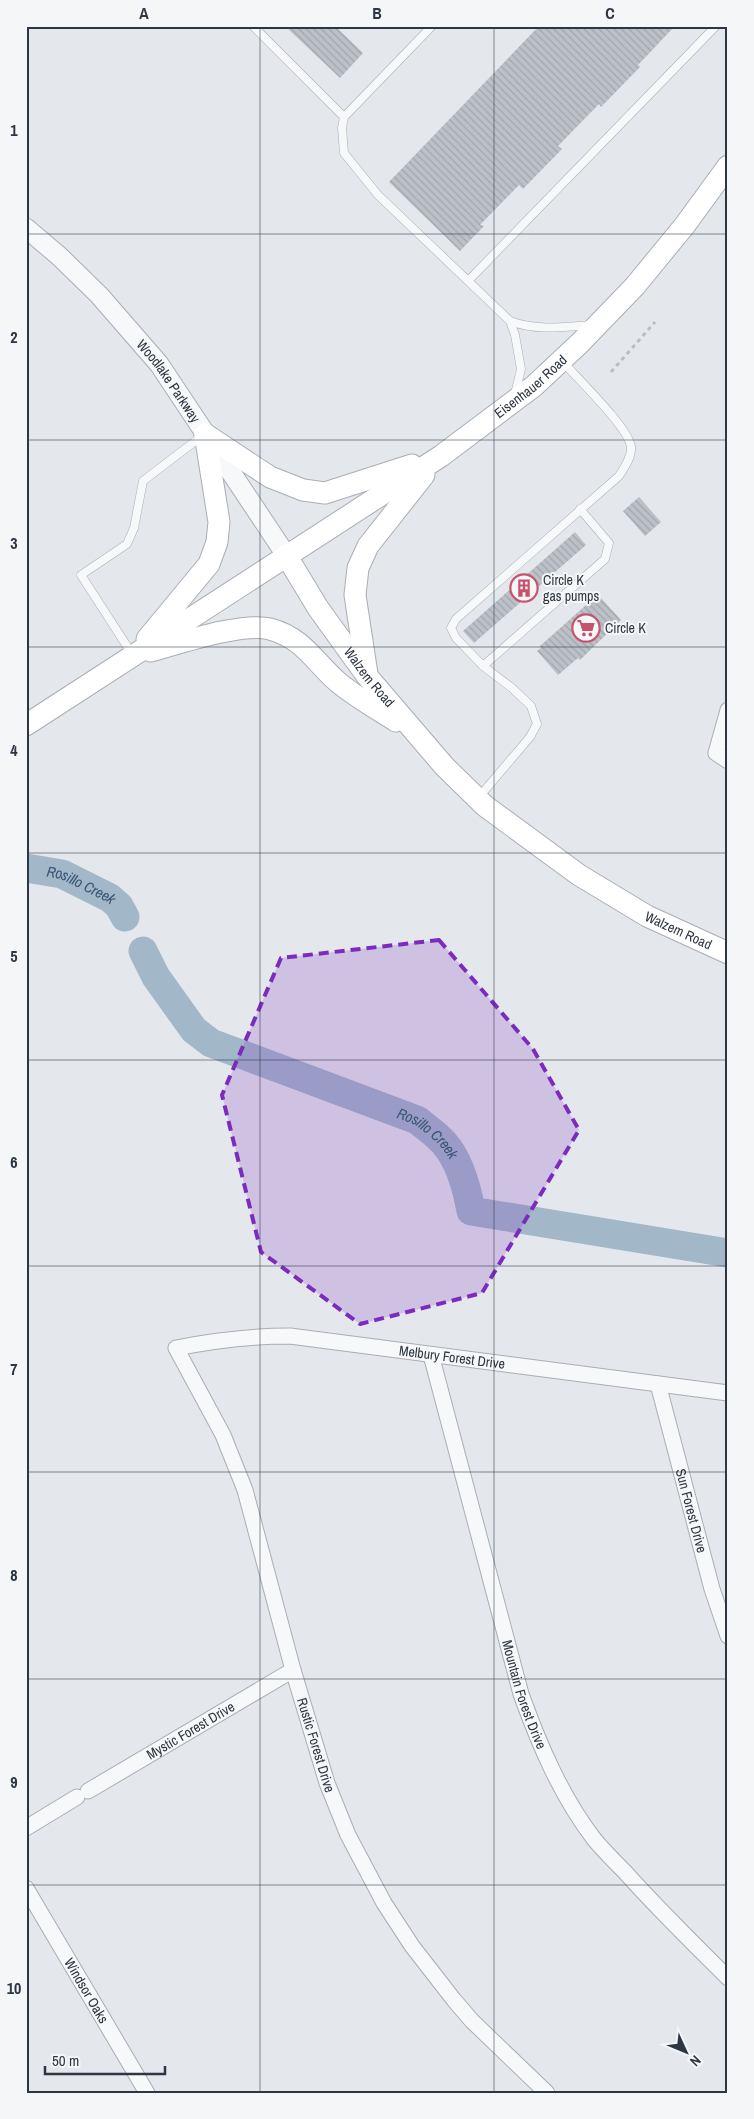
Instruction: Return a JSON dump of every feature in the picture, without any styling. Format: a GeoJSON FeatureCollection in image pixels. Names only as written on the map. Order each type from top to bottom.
{"type":"FeatureCollection","features":[{"type":"Feature","properties":{"kind":"main road","name":"Eisenhauer Road"},"geometry":{"type":"LineString","coordinates":[[286,555],[441,456],[562,361],[635,286],[679,233],[728,166]]}},
{"type":"Feature","properties":{"kind":"main road"},"geometry":{"type":"LineString","coordinates":[[205,434],[270,477],[303,490],[325,492],[441,456]]}},
{"type":"Feature","properties":{"kind":"main road"},"geometry":{"type":"LineString","coordinates":[[133,655],[208,564],[214,550],[219,522],[205,434]]}},
{"type":"Feature","properties":{"kind":"main road"},"geometry":{"type":"LineString","coordinates":[[368,676],[355,595],[358,568],[368,546],[411,489],[441,456]]}},
{"type":"Feature","properties":{"kind":"main road"},"geometry":{"type":"LineString","coordinates":[[26,725],[286,555]]}},
{"type":"Feature","properties":{"kind":"main road","name":"Walzem Road"},"geometry":{"type":"LineString","coordinates":[[286,555],[323,615],[368,676],[445,767],[478,798],[578,875],[647,916],[728,953]]}},
{"type":"Feature","properties":{"kind":"main road"},"geometry":{"type":"LineString","coordinates":[[133,655],[230,630],[270,629],[287,636],[308,650],[338,682],[420,738]]}},
{"type":"Feature","properties":{"kind":"street","name":"Woodlake Parkway"},"geometry":{"type":"LineString","coordinates":[[26,228],[59,256],[105,302],[159,364],[286,555]]}},
{"type":"Feature","properties":{"kind":"street"},"geometry":{"type":"LineString","coordinates":[[722,757],[728,710]]}},
{"type":"Feature","properties":{"kind":"street","name":"Melbury Forest Drive"},"geometry":{"type":"LineString","coordinates":[[176,1348],[221,1339],[255,1336],[290,1336],[728,1393]]}},
{"type":"Feature","properties":{"kind":"street","name":"Rustic Forest Drive"},"geometry":{"type":"LineString","coordinates":[[176,1348],[223,1436],[245,1490],[293,1670],[327,1783],[348,1835],[384,1902],[412,1946],[472,2021],[547,2093]]}},
{"type":"Feature","properties":{"kind":"street","name":"Mountain Forest Drive"},"geometry":{"type":"LineString","coordinates":[[431,1354],[521,1694],[554,1774],[594,1838],[659,1910],[728,1978]]}},
{"type":"Feature","properties":{"kind":"street","name":"Sun Forest Drive"},"geometry":{"type":"LineString","coordinates":[[658,1384],[712,1589],[728,1636]]}},
{"type":"Feature","properties":{"kind":"street","name":"Mystic Forest Drive"},"geometry":{"type":"LineString","coordinates":[[26,1828],[293,1670]]}},
{"type":"Feature","properties":{"kind":"street","name":"Windsor Oaks"},"geometry":{"type":"LineString","coordinates":[[26,1888],[147,2093]]}},
{"type":"Feature","properties":{"kind":"lane"},"geometry":{"type":"LineString","coordinates":[[253,26],[344,117]]}},
{"type":"Feature","properties":{"kind":"lane"},"geometry":{"type":"LineString","coordinates":[[432,26],[344,117],[342,128],[344,153],[378,194],[510,321],[520,325],[554,327],[598,324]]}},
{"type":"Feature","properties":{"kind":"lane"},"geometry":{"type":"LineString","coordinates":[[468,281],[716,26]]}},
{"type":"Feature","properties":{"kind":"lane"},"geometry":{"type":"LineString","coordinates":[[510,321],[515,335],[521,369],[512,402]]}},
{"type":"Feature","properties":{"kind":"lane"},"geometry":{"type":"LineString","coordinates":[[478,798],[530,737],[537,724],[531,706],[512,688],[483,666],[456,638],[452,628],[456,619],[619,476],[628,461],[631,447],[621,427],[562,361]]}},
{"type":"Feature","properties":{"kind":"lane"},"geometry":{"type":"LineString","coordinates":[[133,655],[81,575],[127,544],[134,528],[143,481],[205,434]]}},
{"type":"Feature","properties":{"kind":"lane"},"geometry":{"type":"LineString","coordinates":[[483,666],[605,559],[609,543],[580,509]]}},
{"type":"Feature","properties":{"kind":"path"},"geometry":{"type":"LineString","coordinates":[[611,372],[654,322]]}},
{"type":"Feature","properties":{"kind":"highlighted area"},"geometry":{"type":"Polygon","coordinates":[[[439,940],[533,1049],[579,1130],[482,1293],[360,1324],[261,1252],[222,1095],[281,958],[439,940]]]}},
{"type":"Feature","properties":{"kind":"building"},"geometry":{"type":"Polygon","coordinates":[[[285,26],[335,26],[363,53],[340,78],[285,26]]]}},
{"type":"Feature","properties":{"kind":"building"},"geometry":{"type":"Polygon","coordinates":[[[539,26],[675,26],[638,65],[640,67],[601,107],[599,104],[558,146],[562,149],[523,189],[519,185],[480,225],[484,226],[460,251],[389,182],[539,26]]]}},
{"type":"Feature","properties":{"kind":"building"},"geometry":{"type":"Polygon","coordinates":[[[639,497],[661,522],[645,536],[623,511],[639,497]]]}},
{"type":"Feature","properties":{"kind":"building","name":"Circle K gas pumps"},"geometry":{"type":"Polygon","coordinates":[[[575,532],[586,545],[474,643],[463,631],[575,532]]]}},
{"type":"Feature","properties":{"kind":"building","name":"Circle K"},"geometry":{"type":"Polygon","coordinates":[[[600,597],[621,620],[580,660],[578,658],[558,675],[537,651],[541,648],[540,646],[594,598],[596,601],[600,597]]]}},
{"type":"Feature","properties":{"kind":"waterway","name":"Rosillo Creek"},"geometry":{"type":"LineString","coordinates":[[26,868],[62,874],[110,898],[119,906],[125,917]]}},
{"type":"Feature","properties":{"kind":"waterway","name":"Rosillo Creek"},"geometry":{"type":"LineString","coordinates":[[143,951],[156,977],[194,1030],[211,1043],[417,1120],[438,1137],[450,1150],[459,1166],[471,1211],[728,1253]]}},
{"type":"Feature","properties":{"kind":"place","name":"Circle K gas pumps"},"geometry":{"type":"Point","coordinates":[524,588]}},
{"type":"Feature","properties":{"kind":"place","name":"Circle K"},"geometry":{"type":"Point","coordinates":[586,628]}}]}
